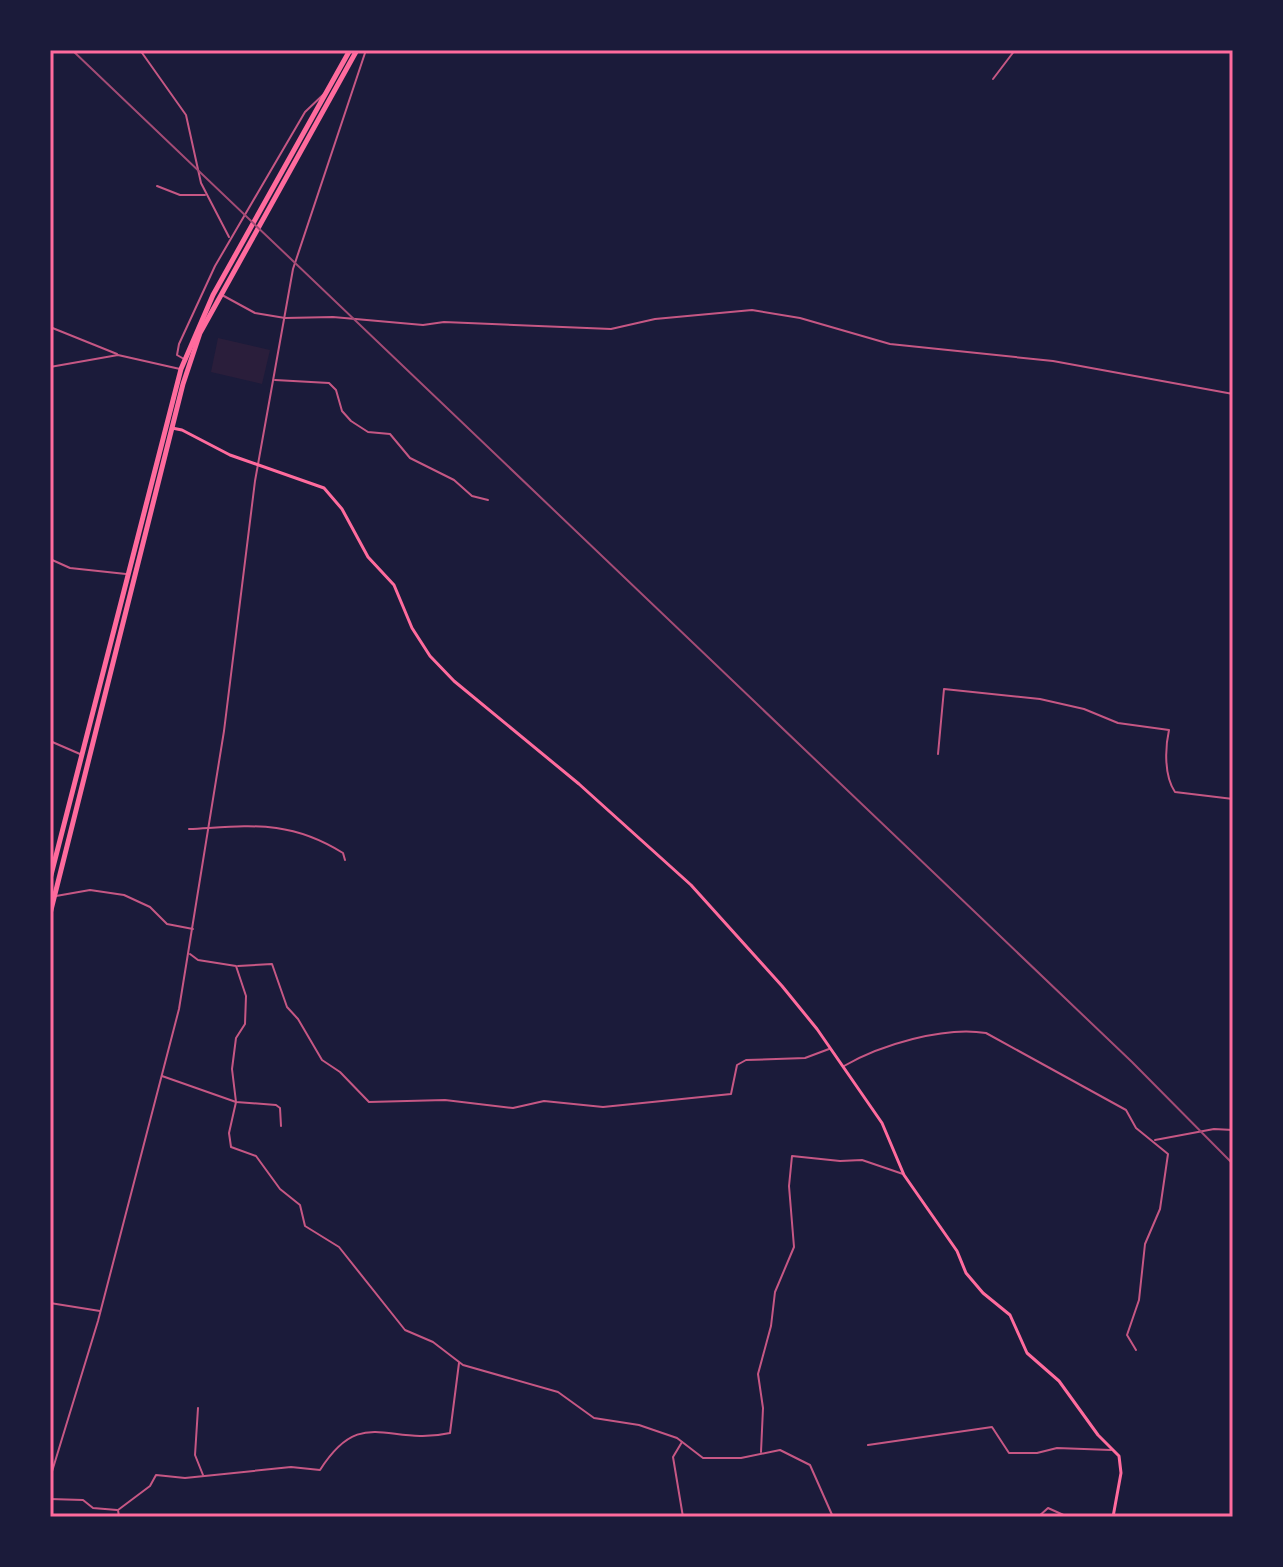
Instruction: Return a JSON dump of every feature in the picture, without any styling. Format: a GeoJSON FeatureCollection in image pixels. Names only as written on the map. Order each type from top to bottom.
{"type":"FeatureCollection","features":[{"type":"Feature","properties":{"kind":"highway"},"geometry":{"type":"LineString","coordinates":[[310,130],[350,50]]}},
{"type":"Feature","properties":{"kind":"highway"},"geometry":{"type":"LineString","coordinates":[[50,879],[181,369],[199,323],[357,50]]}},
{"type":"Feature","properties":{"kind":"highway"},"geometry":{"type":"LineString","coordinates":[[50,914],[172,428],[200,333],[225,281]]}},
{"type":"Feature","properties":{"kind":"main road"},"geometry":{"type":"LineString","coordinates":[[172,428],[259,466],[309,481],[332,496],[368,557],[394,585],[412,628],[430,656],[691,885],[782,986],[831,1048],[882,1123],[904,1175],[930,1218],[957,1251],[973,1283],[1010,1315],[1027,1353],[1059,1381],[1122,1463],[1113,1517]]}},
{"type":"Feature","properties":{"kind":"street"},"geometry":{"type":"LineString","coordinates":[[140,50],[186,115],[195,163],[206,194],[230,239]]}},
{"type":"Feature","properties":{"kind":"street"},"geometry":{"type":"LineString","coordinates":[[50,1478],[101,1311],[161,1075],[194,929],[259,466],[293,269],[366,50]]}},
{"type":"Feature","properties":{"kind":"street"},"geometry":{"type":"LineString","coordinates":[[993,79],[1015,50]]}},
{"type":"Feature","properties":{"kind":"street"},"geometry":{"type":"LineString","coordinates":[[185,359],[177,352],[187,322],[230,239],[305,112],[321,94],[329,91]]}},
{"type":"Feature","properties":{"kind":"street"},"geometry":{"type":"LineString","coordinates":[[157,186],[180,195],[206,194]]}},
{"type":"Feature","properties":{"kind":"street"},"geometry":{"type":"LineString","coordinates":[[220,293],[255,313],[285,318],[611,329],[655,319],[752,310],[800,318],[890,344],[1053,361],[1233,394]]}},
{"type":"Feature","properties":{"kind":"street"},"geometry":{"type":"LineString","coordinates":[[50,327],[118,355],[181,369]]}},
{"type":"Feature","properties":{"kind":"street"},"geometry":{"type":"LineString","coordinates":[[50,367],[118,355]]}},
{"type":"Feature","properties":{"kind":"street"},"geometry":{"type":"LineString","coordinates":[[274,380],[329,383],[336,390],[345,415],[363,430],[390,434],[410,458],[454,480],[472,496],[488,500]]}},
{"type":"Feature","properties":{"kind":"street"},"geometry":{"type":"LineString","coordinates":[[50,559],[70,568],[127,574]]}},
{"type":"Feature","properties":{"kind":"street"},"geometry":{"type":"LineString","coordinates":[[938,754],[944,689],[990,691],[1084,709],[1118,723],[1169,730],[1166,747],[1171,785],[1175,792],[1233,799]]}},
{"type":"Feature","properties":{"kind":"street"},"geometry":{"type":"LineString","coordinates":[[50,741],[81,755]]}},
{"type":"Feature","properties":{"kind":"street"},"geometry":{"type":"LineString","coordinates":[[189,829],[260,824],[302,831],[343,853],[345,860]]}},
{"type":"Feature","properties":{"kind":"street"},"geometry":{"type":"LineString","coordinates":[[55,896],[90,890],[124,895],[150,907],[167,924],[194,929]]}},
{"type":"Feature","properties":{"kind":"street"},"geometry":{"type":"LineString","coordinates":[[189,953],[198,960],[236,966],[272,964],[287,1007],[298,1019],[322,1060],[340,1072],[369,1102],[445,1100],[513,1108],[537,1101],[603,1107],[664,1102],[731,1094],[737,1065],[746,1060],[805,1058],[831,1048]]}},
{"type":"Feature","properties":{"kind":"street"},"geometry":{"type":"LineString","coordinates":[[236,966],[246,996],[245,1024],[236,1038],[232,1069],[236,1102],[229,1133],[231,1147],[256,1156],[280,1189],[300,1205],[305,1226],[339,1247],[405,1330],[433,1342],[460,1362],[558,1392],[594,1418],[639,1425],[683,1441],[703,1458],[714,1460],[780,1450],[810,1465],[833,1517]]}},
{"type":"Feature","properties":{"kind":"street"},"geometry":{"type":"LineString","coordinates":[[843,1066],[888,1045],[971,1030],[986,1033],[1126,1110],[1136,1128],[1168,1154],[1160,1209],[1145,1244],[1139,1300],[1127,1335],[1136,1350]]}},
{"type":"Feature","properties":{"kind":"street"},"geometry":{"type":"LineString","coordinates":[[161,1075],[236,1102],[276,1105],[280,1108],[281,1126]]}},
{"type":"Feature","properties":{"kind":"street"},"geometry":{"type":"LineString","coordinates":[[1153,1140],[1214,1129],[1233,1130]]}},
{"type":"Feature","properties":{"kind":"street"},"geometry":{"type":"LineString","coordinates":[[761,1453],[763,1408],[758,1374],[771,1326],[775,1292],[794,1247],[789,1186],[792,1156],[862,1160],[904,1175]]}},
{"type":"Feature","properties":{"kind":"street"},"geometry":{"type":"LineString","coordinates":[[50,1303],[101,1311]]}},
{"type":"Feature","properties":{"kind":"street"},"geometry":{"type":"LineString","coordinates":[[50,1499],[83,1500],[93,1508],[118,1510],[150,1486],[156,1475],[204,1476],[291,1467],[320,1470],[335,1446],[368,1430],[418,1439],[450,1433],[460,1362]]}},
{"type":"Feature","properties":{"kind":"street"},"geometry":{"type":"LineString","coordinates":[[198,1408],[195,1455],[204,1476]]}},
{"type":"Feature","properties":{"kind":"street"},"geometry":{"type":"LineString","coordinates":[[868,1445],[996,1427],[1009,1453],[1037,1453],[1057,1448],[1111,1450]]}},
{"type":"Feature","properties":{"kind":"street"},"geometry":{"type":"LineString","coordinates":[[683,1441],[673,1457],[683,1517]]}},
{"type":"Feature","properties":{"kind":"street"},"geometry":{"type":"LineString","coordinates":[[1038,1517],[1043,1509],[1048,1508],[1068,1517]]}},
{"type":"Feature","properties":{"kind":"street"},"geometry":{"type":"LineString","coordinates":[[118,1510],[119,1517]]}},
{"type":"Feature","properties":{"kind":"shaded area"},"geometry":{"type":"Polygon","coordinates":[[[218,338],[270,350],[262,384],[211,372],[218,338]]]}},
{"type":"Feature","properties":{"kind":"railway"},"geometry":{"type":"LineString","coordinates":[[72,50],[1132,1062],[1233,1164]]}}]}
